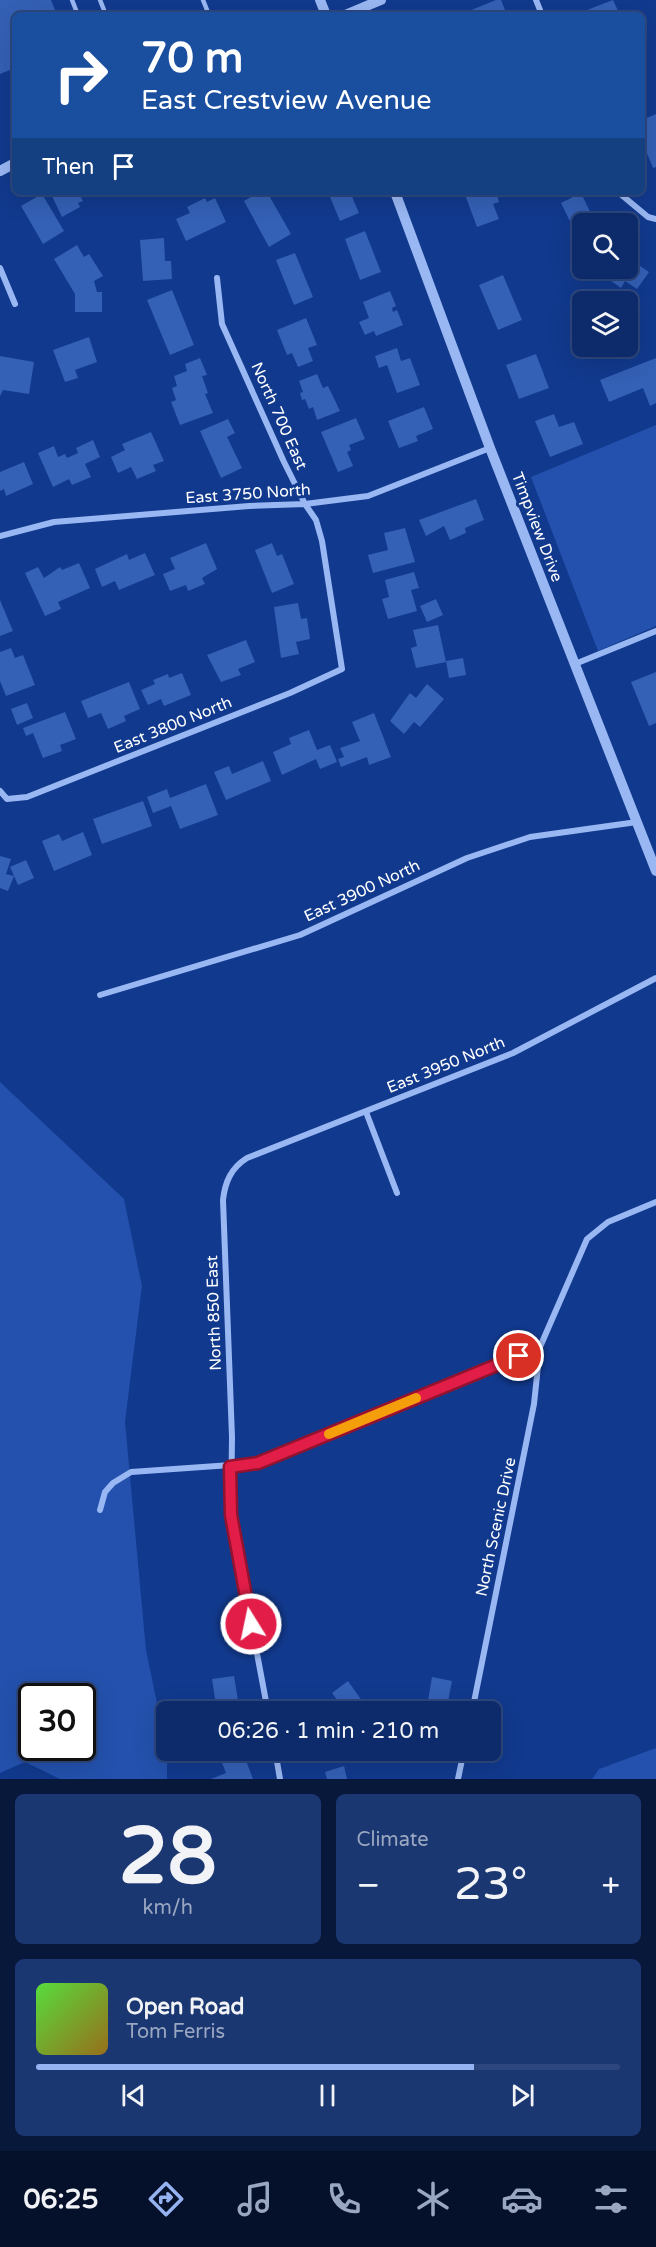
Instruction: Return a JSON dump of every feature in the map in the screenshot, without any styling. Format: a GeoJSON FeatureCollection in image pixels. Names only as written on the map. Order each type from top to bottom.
{"type":"FeatureCollection","features":[{"type":"Feature","properties":{"kind":"street"},"geometry":{"type":"LineString","coordinates":[[352,12],[381,0]]}},
{"type":"Feature","properties":{"kind":"street","name":"Timpview Drive"},"geometry":{"type":"LineString","coordinates":[[396,195],[490,448],[656,871]]}},
{"type":"Feature","properties":{"kind":"street"},"geometry":{"type":"LineString","coordinates":[[622,195],[648,217],[656,219]]}},
{"type":"Feature","properties":{"kind":"street"},"geometry":{"type":"LineString","coordinates":[[0,268],[15,304]]}},
{"type":"Feature","properties":{"kind":"street","name":"North 700 East"},"geometry":{"type":"LineString","coordinates":[[217,278],[222,324],[305,504],[316,520],[322,541],[342,669]]}},
{"type":"Feature","properties":{"kind":"street","name":"East 3750 North"},"geometry":{"type":"LineString","coordinates":[[0,536],[54,522],[249,506],[305,504],[368,496],[490,448]]}},
{"type":"Feature","properties":{"kind":"street"},"geometry":{"type":"LineString","coordinates":[[575,664],[656,631]]}},
{"type":"Feature","properties":{"kind":"street","name":"East 3800 North"},"geometry":{"type":"LineString","coordinates":[[0,791],[7,799],[27,797],[290,693],[342,669]]}},
{"type":"Feature","properties":{"kind":"street","name":"East 3900 North"},"geometry":{"type":"LineString","coordinates":[[100,995],[300,935],[467,858],[530,837],[637,822]]}},
{"type":"Feature","properties":{"kind":"street","name":"East 3950 North"},"geometry":{"type":"LineString","coordinates":[[240,1162],[513,1053],[656,978]]}},
{"type":"Feature","properties":{"kind":"street"},"geometry":{"type":"LineString","coordinates":[[366,1112],[397,1193]]}},
{"type":"Feature","properties":{"kind":"street","name":"North 850 East"},"geometry":{"type":"LineString","coordinates":[[240,1162],[225,1184],[223,1200],[231,1425],[231,1515],[266,1701]]}},
{"type":"Feature","properties":{"kind":"street","name":"North Scenic Drive"},"geometry":{"type":"LineString","coordinates":[[474,1701],[534,1404],[540,1347],[587,1239],[608,1222],[656,1202]]}},
{"type":"Feature","properties":{"kind":"street"},"geometry":{"type":"LineString","coordinates":[[100,1510],[105,1492],[113,1483],[131,1472],[188,1466],[230,1467],[258,1463],[540,1347]]}},
{"type":"Feature","properties":{"kind":"street"},"geometry":{"type":"LineString","coordinates":[[277,1761],[280,1779]]}},
{"type":"Feature","properties":{"kind":"street"},"geometry":{"type":"LineString","coordinates":[[458,1779],[462,1761]]}},
{"type":"Feature","properties":{"kind":"shaded area"},"geometry":{"type":"Polygon","coordinates":[[[656,425],[656,626],[598,651],[531,477],[656,425]]]}},
{"type":"Feature","properties":{"kind":"shaded area"},"geometry":{"type":"Polygon","coordinates":[[[0,1082],[124,1199],[142,1286],[125,1422],[146,1650],[157,1701],[156,1761],[167,1761],[167,1779],[60,1779],[25,1762],[0,1773],[0,1082]]]}},
{"type":"Feature","properties":{"kind":"shaded area"},"geometry":{"type":"Polygon","coordinates":[[[656,1748],[656,1779],[592,1779],[599,1769],[656,1748]]]}},
{"type":"Feature","properties":{"kind":"building"},"geometry":{"type":"Polygon","coordinates":[[[0,0],[51,0],[56,12],[12,12],[12,69],[0,74],[0,0]]]}},
{"type":"Feature","properties":{"kind":"building"},"geometry":{"type":"Polygon","coordinates":[[[501,0],[506,12],[466,12],[501,0]]]}},
{"type":"Feature","properties":{"kind":"building"},"geometry":{"type":"Polygon","coordinates":[[[613,0],[619,12],[588,12],[587,10],[613,0]]]}},
{"type":"Feature","properties":{"kind":"building"},"geometry":{"type":"Polygon","coordinates":[[[656,114],[656,167],[653,168],[645,148],[645,119],[656,114]]]}},
{"type":"Feature","properties":{"kind":"building"},"geometry":{"type":"Polygon","coordinates":[[[43,195],[64,231],[43,244],[21,206],[43,195]]]}},
{"type":"Feature","properties":{"kind":"building"},"geometry":{"type":"Polygon","coordinates":[[[80,195],[83,201],[78,203],[80,207],[62,217],[52,196],[80,195]]]}},
{"type":"Feature","properties":{"kind":"building"},"geometry":{"type":"Polygon","coordinates":[[[255,195],[269,195],[291,234],[269,247],[244,201],[255,195]]]}},
{"type":"Feature","properties":{"kind":"building"},"geometry":{"type":"Polygon","coordinates":[[[329,195],[351,195],[359,213],[340,221],[329,195]]]}},
{"type":"Feature","properties":{"kind":"building"},"geometry":{"type":"Polygon","coordinates":[[[465,195],[497,195],[499,202],[493,204],[499,219],[477,227],[465,195]]]}},
{"type":"Feature","properties":{"kind":"building"},"geometry":{"type":"Polygon","coordinates":[[[582,195],[591,213],[572,213],[572,226],[561,203],[582,195]]]}},
{"type":"Feature","properties":{"kind":"building"},"geometry":{"type":"Polygon","coordinates":[[[205,198],[207,202],[215,198],[226,222],[186,241],[176,219],[190,213],[187,207],[205,198]]]}},
{"type":"Feature","properties":{"kind":"building"},"geometry":{"type":"Polygon","coordinates":[[[365,231],[381,272],[360,280],[345,239],[365,231]]]}},
{"type":"Feature","properties":{"kind":"building"},"geometry":{"type":"Polygon","coordinates":[[[164,238],[165,261],[171,261],[172,279],[143,281],[140,240],[164,238]]]}},
{"type":"Feature","properties":{"kind":"building"},"geometry":{"type":"Polygon","coordinates":[[[77,245],[84,257],[89,254],[103,276],[94,281],[97,292],[102,292],[102,312],[75,312],[75,294],[54,259],[77,245]]]}},
{"type":"Feature","properties":{"kind":"building"},"geometry":{"type":"Polygon","coordinates":[[[295,253],[313,297],[294,305],[276,260],[295,253]]]}},
{"type":"Feature","properties":{"kind":"building"},"geometry":{"type":"Polygon","coordinates":[[[638,264],[649,272],[637,289],[625,281],[621,288],[608,279],[638,279],[638,264]]]}},
{"type":"Feature","properties":{"kind":"building"},"geometry":{"type":"Polygon","coordinates":[[[503,275],[522,320],[498,330],[479,285],[503,275]]]}},
{"type":"Feature","properties":{"kind":"building"},"geometry":{"type":"Polygon","coordinates":[[[172,290],[194,345],[170,355],[147,300],[172,290]]]}},
{"type":"Feature","properties":{"kind":"building"},"geometry":{"type":"Polygon","coordinates":[[[390,291],[396,306],[392,308],[393,312],[397,310],[403,325],[376,336],[374,331],[365,335],[359,322],[369,318],[363,302],[390,291]]]}},
{"type":"Feature","properties":{"kind":"building"},"geometry":{"type":"Polygon","coordinates":[[[306,318],[317,345],[308,348],[313,361],[298,367],[292,353],[287,355],[277,330],[306,318]]]}},
{"type":"Feature","properties":{"kind":"building"},"geometry":{"type":"Polygon","coordinates":[[[89,337],[97,362],[75,370],[78,378],[65,382],[53,350],[89,337]]]}},
{"type":"Feature","properties":{"kind":"building"},"geometry":{"type":"Polygon","coordinates":[[[397,348],[401,361],[410,358],[420,385],[397,393],[387,365],[379,368],[375,356],[397,348]]]}},
{"type":"Feature","properties":{"kind":"building"},"geometry":{"type":"Polygon","coordinates":[[[536,354],[549,388],[519,399],[506,365],[536,354]]]}},
{"type":"Feature","properties":{"kind":"building"},"geometry":{"type":"Polygon","coordinates":[[[0,356],[34,362],[29,394],[3,390],[0,396],[0,356]]]}},
{"type":"Feature","properties":{"kind":"building"},"geometry":{"type":"Polygon","coordinates":[[[200,358],[207,375],[202,376],[208,393],[205,394],[213,413],[180,425],[171,402],[176,400],[172,388],[177,386],[174,376],[187,371],[185,364],[200,358]]]}},
{"type":"Feature","properties":{"kind":"building"},"geometry":{"type":"Polygon","coordinates":[[[656,358],[656,403],[650,406],[643,388],[609,402],[600,380],[656,358]]]}},
{"type":"Feature","properties":{"kind":"building"},"geometry":{"type":"Polygon","coordinates":[[[317,374],[323,388],[328,386],[340,411],[317,420],[313,407],[309,409],[305,399],[302,400],[300,393],[303,392],[299,381],[317,374]]]}},
{"type":"Feature","properties":{"kind":"building"},"geometry":{"type":"Polygon","coordinates":[[[424,407],[433,429],[416,436],[418,441],[399,448],[388,421],[424,407]]]}},
{"type":"Feature","properties":{"kind":"building"},"geometry":{"type":"Polygon","coordinates":[[[554,414],[559,427],[574,422],[583,444],[550,457],[535,421],[554,414]]]}},
{"type":"Feature","properties":{"kind":"building"},"geometry":{"type":"Polygon","coordinates":[[[356,418],[365,439],[349,445],[351,450],[347,452],[353,466],[338,472],[321,432],[356,418]]]}},
{"type":"Feature","properties":{"kind":"building"},"geometry":{"type":"Polygon","coordinates":[[[228,419],[235,433],[227,437],[242,468],[221,478],[200,431],[228,419]]]}},
{"type":"Feature","properties":{"kind":"building"},"geometry":{"type":"Polygon","coordinates":[[[151,432],[164,461],[153,465],[156,471],[137,479],[131,467],[118,473],[111,457],[125,450],[122,444],[151,432]]]}},
{"type":"Feature","properties":{"kind":"building"},"geometry":{"type":"Polygon","coordinates":[[[93,440],[100,457],[85,464],[91,477],[72,485],[69,479],[53,487],[38,453],[54,446],[58,457],[65,454],[67,458],[78,453],[76,448],[93,440]]]}},
{"type":"Feature","properties":{"kind":"building"},"geometry":{"type":"Polygon","coordinates":[[[24,462],[33,484],[6,496],[4,489],[0,491],[0,472],[24,462]]]}},
{"type":"Feature","properties":{"kind":"building"},"geometry":{"type":"Polygon","coordinates":[[[476,499],[484,520],[465,528],[466,533],[450,540],[444,526],[426,536],[419,520],[476,499]]]}},
{"type":"Feature","properties":{"kind":"building"},"geometry":{"type":"Polygon","coordinates":[[[405,528],[415,562],[373,573],[368,555],[388,550],[384,533],[405,528]]]}},
{"type":"Feature","properties":{"kind":"building"},"geometry":{"type":"Polygon","coordinates":[[[206,543],[217,569],[202,578],[205,584],[188,591],[186,585],[170,591],[163,574],[175,569],[170,558],[206,543]]]}},
{"type":"Feature","properties":{"kind":"building"},"geometry":{"type":"Polygon","coordinates":[[[272,543],[277,556],[282,554],[294,584],[272,593],[255,550],[272,543]]]}},
{"type":"Feature","properties":{"kind":"building"},"geometry":{"type":"Polygon","coordinates":[[[145,553],[155,575],[119,590],[115,581],[102,587],[95,569],[127,554],[129,560],[145,553]]]}},
{"type":"Feature","properties":{"kind":"building"},"geometry":{"type":"Polygon","coordinates":[[[79,563],[90,588],[58,602],[61,609],[45,616],[25,573],[38,567],[44,578],[60,567],[62,570],[79,563]]]}},
{"type":"Feature","properties":{"kind":"building"},"geometry":{"type":"Polygon","coordinates":[[[414,572],[419,588],[411,590],[417,611],[388,619],[382,599],[389,597],[385,580],[414,572]]]}},
{"type":"Feature","properties":{"kind":"building"},"geometry":{"type":"Polygon","coordinates":[[[436,599],[443,615],[427,622],[420,606],[436,599]]]}},
{"type":"Feature","properties":{"kind":"building"},"geometry":{"type":"Polygon","coordinates":[[[0,600],[13,631],[0,636],[0,600]]]}},
{"type":"Feature","properties":{"kind":"building"},"geometry":{"type":"Polygon","coordinates":[[[298,603],[301,619],[307,618],[310,639],[296,642],[299,654],[281,658],[274,607],[298,603]]]}},
{"type":"Feature","properties":{"kind":"building"},"geometry":{"type":"Polygon","coordinates":[[[438,625],[446,662],[416,668],[411,648],[417,646],[413,630],[438,625]]]}},
{"type":"Feature","properties":{"kind":"building"},"geometry":{"type":"Polygon","coordinates":[[[246,640],[255,662],[238,669],[241,675],[221,682],[207,655],[246,640]]]}},
{"type":"Feature","properties":{"kind":"building"},"geometry":{"type":"Polygon","coordinates":[[[11,648],[15,658],[23,655],[35,685],[6,696],[0,681],[0,652],[11,648]]]}},
{"type":"Feature","properties":{"kind":"building"},"geometry":{"type":"Polygon","coordinates":[[[463,658],[466,675],[449,678],[446,661],[463,658]]]}},
{"type":"Feature","properties":{"kind":"building"},"geometry":{"type":"Polygon","coordinates":[[[656,672],[656,723],[649,726],[631,682],[656,672]]]}},
{"type":"Feature","properties":{"kind":"building"},"geometry":{"type":"Polygon","coordinates":[[[182,673],[191,695],[164,706],[161,699],[148,705],[141,690],[155,684],[153,680],[168,674],[169,678],[182,673]]]}},
{"type":"Feature","properties":{"kind":"building"},"geometry":{"type":"Polygon","coordinates":[[[129,682],[140,709],[124,716],[126,721],[108,729],[101,713],[88,718],[81,701],[129,682]]]}},
{"type":"Feature","properties":{"kind":"building"},"geometry":{"type":"Polygon","coordinates":[[[427,684],[444,699],[420,727],[414,722],[404,734],[390,721],[410,693],[416,698],[427,684]]]}},
{"type":"Feature","properties":{"kind":"building"},"geometry":{"type":"Polygon","coordinates":[[[27,703],[33,718],[17,725],[11,709],[27,703]]]}},
{"type":"Feature","properties":{"kind":"building"},"geometry":{"type":"Polygon","coordinates":[[[65,712],[76,739],[60,745],[62,751],[43,758],[33,733],[26,736],[23,728],[65,712]]]}},
{"type":"Feature","properties":{"kind":"building"},"geometry":{"type":"Polygon","coordinates":[[[374,713],[391,757],[369,765],[367,757],[341,767],[338,759],[344,757],[340,748],[360,741],[352,722],[374,713]]]}},
{"type":"Feature","properties":{"kind":"building"},"geometry":{"type":"Polygon","coordinates":[[[309,730],[317,750],[330,745],[337,762],[320,769],[316,759],[282,775],[273,752],[291,744],[289,738],[309,730]]]}},
{"type":"Feature","properties":{"kind":"building"},"geometry":{"type":"Polygon","coordinates":[[[263,761],[271,781],[226,800],[214,772],[229,766],[232,774],[263,761]]]}},
{"type":"Feature","properties":{"kind":"building"},"geometry":{"type":"Polygon","coordinates":[[[206,784],[218,815],[180,829],[171,806],[153,813],[147,797],[167,789],[170,798],[206,784]]]}},
{"type":"Feature","properties":{"kind":"building"},"geometry":{"type":"Polygon","coordinates":[[[143,801],[152,826],[102,844],[93,819],[143,801]]]}},
{"type":"Feature","properties":{"kind":"building"},"geometry":{"type":"Polygon","coordinates":[[[83,832],[92,855],[54,871],[42,841],[59,834],[62,841],[83,832]]]}},
{"type":"Feature","properties":{"kind":"building"},"geometry":{"type":"Polygon","coordinates":[[[0,856],[11,859],[6,874],[14,876],[8,891],[0,888],[0,856]]]}},
{"type":"Feature","properties":{"kind":"building"},"geometry":{"type":"Polygon","coordinates":[[[26,860],[34,878],[18,885],[10,867],[26,860]]]}},
{"type":"Feature","properties":{"kind":"building"},"geometry":{"type":"Polygon","coordinates":[[[234,1676],[238,1701],[215,1701],[212,1679],[234,1676]]]}},
{"type":"Feature","properties":{"kind":"building"},"geometry":{"type":"Polygon","coordinates":[[[432,1677],[452,1681],[448,1701],[428,1701],[432,1677]]]}},
{"type":"Feature","properties":{"kind":"building"},"geometry":{"type":"Polygon","coordinates":[[[348,1681],[362,1701],[338,1701],[332,1693],[348,1681]]]}},
{"type":"Feature","properties":{"kind":"building"},"geometry":{"type":"Polygon","coordinates":[[[221,1761],[246,1761],[253,1779],[211,1779],[226,1773],[221,1761]]]}},
{"type":"Feature","properties":{"kind":"building"},"geometry":{"type":"Polygon","coordinates":[[[344,1766],[347,1779],[327,1779],[325,1772],[344,1766]]]}},
{"type":"Feature","properties":{"kind":"slow traffic"},"geometry":{"type":"LineString","coordinates":[[329,1434],[416,1398]]}},
{"type":"Feature","properties":{"kind":"route"},"geometry":{"type":"LineString","coordinates":[[251,1624],[231,1515],[230,1467],[258,1463],[519,1356]]}}]}
